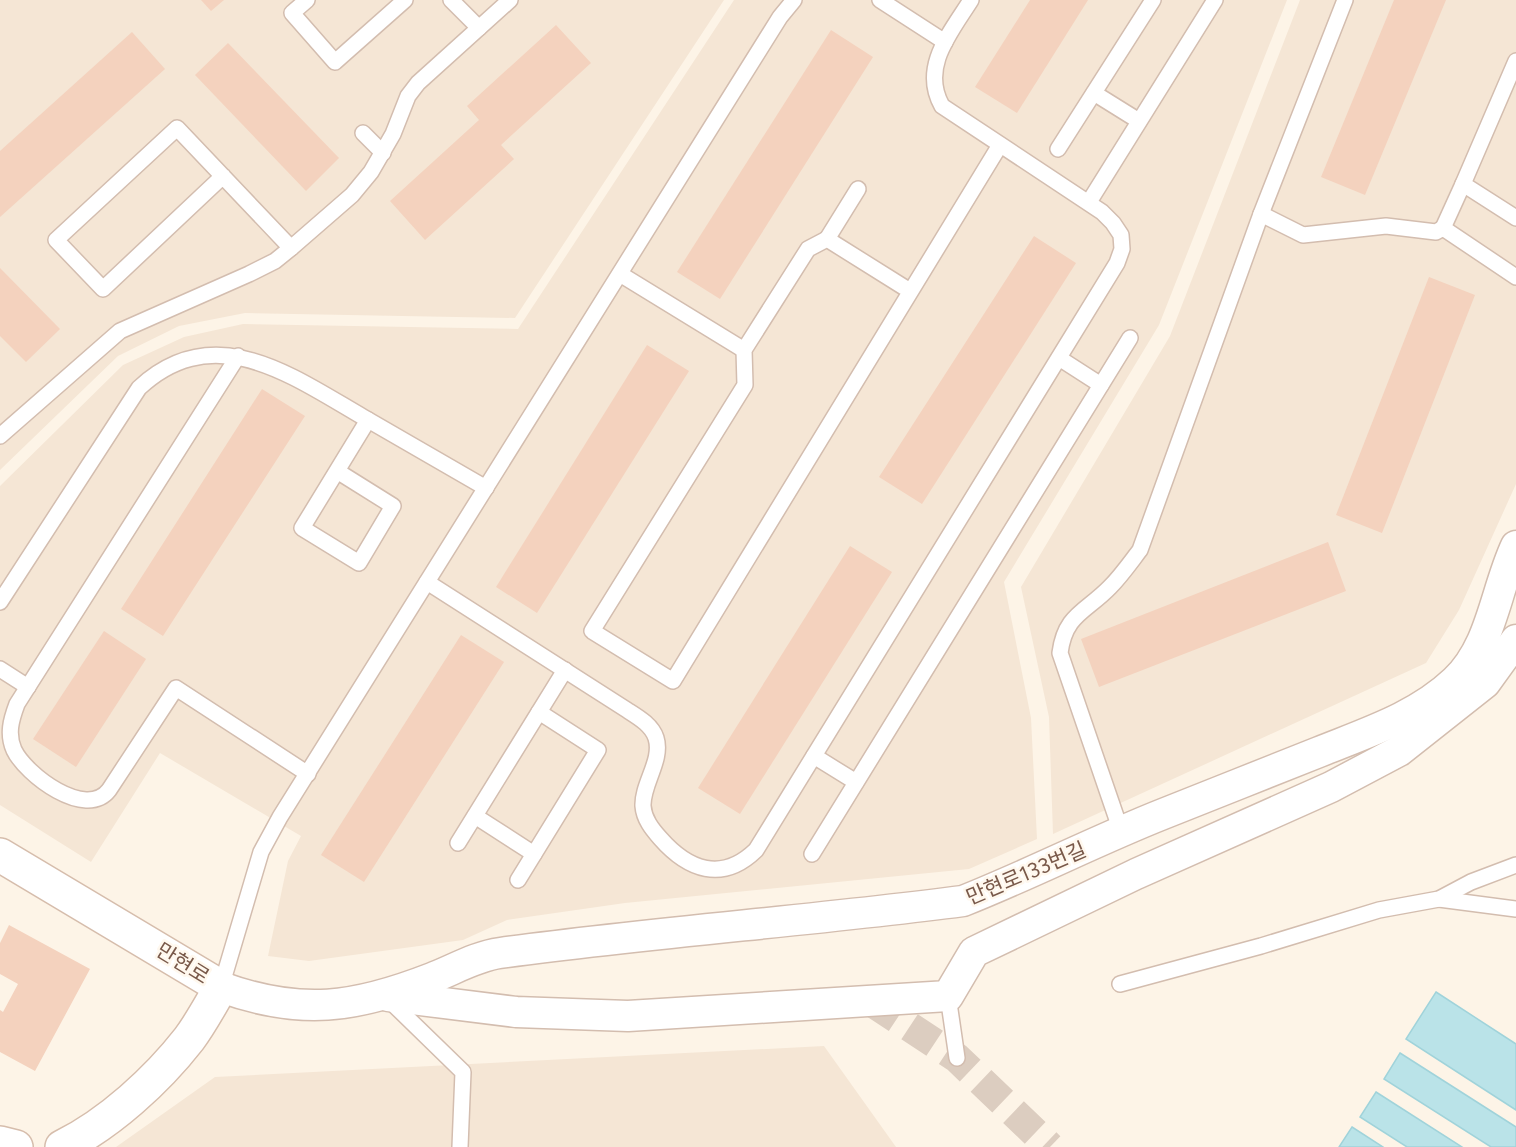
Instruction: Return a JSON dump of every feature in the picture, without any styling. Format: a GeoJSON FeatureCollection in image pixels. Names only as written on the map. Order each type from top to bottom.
{"type":"FeatureCollection","features":[{"type":"Feature","properties":{"kind":"street","name":"만현로133번길"},"geometry":{"type":"LineString","coordinates":[[385,996],[496,953],[963,901],[1033,873],[1121,831],[1378,728],[1425,706],[1456,680],[1479,650],[1488,628],[1505,569],[1516,546]]}},
{"type":"Feature","properties":{"kind":"street"},"geometry":{"type":"LineString","coordinates":[[385,996],[516,1012],[628,1016],[948,996],[974,952],[1136,874],[1331,787],[1399,751],[1485,683],[1516,640]]}},
{"type":"Feature","properties":{"kind":"street","name":"만현로"},"geometry":{"type":"LineString","coordinates":[[0,855],[221,987],[257,1000],[294,1005],[349,1004],[385,996]]}},
{"type":"Feature","properties":{"kind":"street"},"geometry":{"type":"LineString","coordinates":[[62,1147],[85,1136],[112,1117],[148,1082],[189,1039],[221,987]]}},
{"type":"Feature","properties":{"kind":"street"},"geometry":{"type":"LineString","coordinates":[[0,1143],[16,1147]]}},
{"type":"Feature","properties":{"kind":"lane"},"geometry":{"type":"LineString","coordinates":[[308,0],[292,13],[335,62],[405,0]]}},
{"type":"Feature","properties":{"kind":"lane"},"geometry":{"type":"LineString","coordinates":[[451,0],[479,28]]}},
{"type":"Feature","properties":{"kind":"lane"},"geometry":{"type":"LineString","coordinates":[[2,432],[116,326],[249,274],[275,261],[291,248],[352,195],[383,153],[413,89],[510,0]]}},
{"type":"Feature","properties":{"kind":"lane"},"geometry":{"type":"LineString","coordinates":[[221,987],[261,852],[427,582],[794,0]]}},
{"type":"Feature","properties":{"kind":"lane"},"geometry":{"type":"LineString","coordinates":[[880,0],[945,42]]}},
{"type":"Feature","properties":{"kind":"lane"},"geometry":{"type":"LineString","coordinates":[[427,582],[627,710],[654,731],[657,742],[656,756],[643,806],[647,820],[670,849],[694,866],[708,869],[722,868],[747,858],[756,850],[1117,263],[1122,249],[1121,235],[1113,223],[1089,202],[942,106],[937,97],[933,73],[936,59],[971,0]]}},
{"type":"Feature","properties":{"kind":"lane"},"geometry":{"type":"LineString","coordinates":[[1058,149],[1153,0]]}},
{"type":"Feature","properties":{"kind":"lane"},"geometry":{"type":"LineString","coordinates":[[1089,202],[1215,0]]}},
{"type":"Feature","properties":{"kind":"lane"},"geometry":{"type":"LineString","coordinates":[[1121,831],[1060,653],[1062,639],[1074,616],[1108,589],[1140,550],[1261,214],[1345,0]]}},
{"type":"Feature","properties":{"kind":"lane"},"geometry":{"type":"LineString","coordinates":[[1261,214],[1304,235],[1386,226],[1436,232],[1443,228],[1516,61]]}},
{"type":"Feature","properties":{"kind":"lane"},"geometry":{"type":"LineString","coordinates":[[1094,93],[1139,121]]}},
{"type":"Feature","properties":{"kind":"lane"},"geometry":{"type":"LineString","coordinates":[[223,176],[103,289],[56,240],[177,128],[223,176],[291,248]]}},
{"type":"Feature","properties":{"kind":"lane"},"geometry":{"type":"LineString","coordinates":[[363,133],[383,153]]}},
{"type":"Feature","properties":{"kind":"lane"},"geometry":{"type":"LineString","coordinates":[[858,189],[827,239],[808,249],[744,350],[745,385],[592,631],[673,681],[1000,145]]}},
{"type":"Feature","properties":{"kind":"lane"},"geometry":{"type":"LineString","coordinates":[[1463,184],[1516,218]]}},
{"type":"Feature","properties":{"kind":"lane"},"geometry":{"type":"LineString","coordinates":[[1443,228],[1516,277]]}},
{"type":"Feature","properties":{"kind":"lane"},"geometry":{"type":"LineString","coordinates":[[827,239],[910,291]]}},
{"type":"Feature","properties":{"kind":"lane"},"geometry":{"type":"LineString","coordinates":[[620,274],[744,350]]}},
{"type":"Feature","properties":{"kind":"lane"},"geometry":{"type":"LineString","coordinates":[[812,854],[1130,338]]}},
{"type":"Feature","properties":{"kind":"lane"},"geometry":{"type":"LineString","coordinates":[[0,602],[139,388],[168,366],[190,359],[215,354],[238,356],[264,362],[285,371],[486,488]]}},
{"type":"Feature","properties":{"kind":"lane"},"geometry":{"type":"LineString","coordinates":[[238,356],[17,704],[10,723],[14,749],[21,760],[54,788],[78,800],[92,801],[103,798],[176,688],[308,774]]}},
{"type":"Feature","properties":{"kind":"lane"},"geometry":{"type":"LineString","coordinates":[[1059,358],[1101,385]]}},
{"type":"Feature","properties":{"kind":"lane"},"geometry":{"type":"LineString","coordinates":[[337,471],[393,506],[358,563],[302,528],[368,420]]}},
{"type":"Feature","properties":{"kind":"lane"},"geometry":{"type":"LineString","coordinates":[[0,669],[28,687]]}},
{"type":"Feature","properties":{"kind":"lane"},"geometry":{"type":"LineString","coordinates":[[458,843],[565,670]]}},
{"type":"Feature","properties":{"kind":"lane"},"geometry":{"type":"LineString","coordinates":[[518,880],[598,750],[539,712]]}},
{"type":"Feature","properties":{"kind":"lane"},"geometry":{"type":"LineString","coordinates":[[814,756],[856,782]]}},
{"type":"Feature","properties":{"kind":"lane"},"geometry":{"type":"LineString","coordinates":[[475,816],[534,854]]}},
{"type":"Feature","properties":{"kind":"lane"},"geometry":{"type":"LineString","coordinates":[[1120,984],[1261,946],[1379,910],[1439,899],[1471,882],[1516,865]]}},
{"type":"Feature","properties":{"kind":"lane"},"geometry":{"type":"LineString","coordinates":[[1439,899],[1516,909]]}},
{"type":"Feature","properties":{"kind":"lane"},"geometry":{"type":"LineString","coordinates":[[385,996],[463,1072],[460,1147]]}},
{"type":"Feature","properties":{"kind":"lane"},"geometry":{"type":"LineString","coordinates":[[948,996],[957,1058]]}},
{"type":"Feature","properties":{"kind":"shaded area"},"geometry":{"type":"Polygon","coordinates":[[[0,0],[724,0],[515,318],[245,313],[179,326],[118,356],[0,470],[0,0]]]}},
{"type":"Feature","properties":{"kind":"shaded area"},"geometry":{"type":"Polygon","coordinates":[[[734,0],[1287,0],[1159,325],[1004,582],[1031,718],[1037,839],[969,869],[625,903],[507,920],[463,940],[309,961],[268,956],[288,861],[301,836],[160,753],[91,862],[0,805],[0,486],[123,365],[184,337],[243,324],[518,329],[734,0]]]}},
{"type":"Feature","properties":{"kind":"shaded area"},"geometry":{"type":"Polygon","coordinates":[[[1300,0],[1516,0],[1516,484],[1459,610],[1426,663],[1053,834],[1049,717],[1021,587],[1170,336],[1300,0]]]}},
{"type":"Feature","properties":{"kind":"shaded area"},"geometry":{"type":"Polygon","coordinates":[[[824,1046],[896,1147],[116,1147],[215,1077],[824,1046]]]}},
{"type":"Feature","properties":{"kind":"water"},"geometry":{"type":"Polygon","coordinates":[[[1436,992],[1516,1044],[1516,1110],[1406,1039],[1436,992]]]}},
{"type":"Feature","properties":{"kind":"water"},"geometry":{"type":"Polygon","coordinates":[[[1400,1053],[1516,1127],[1516,1147],[1491,1147],[1384,1079],[1400,1053]]]}},
{"type":"Feature","properties":{"kind":"water"},"geometry":{"type":"Polygon","coordinates":[[[1376,1092],[1462,1147],[1407,1147],[1360,1117],[1376,1092]]]}},
{"type":"Feature","properties":{"kind":"water"},"geometry":{"type":"Polygon","coordinates":[[[1352,1127],[1383,1147],[1339,1147],[1352,1127]]]}},
{"type":"Feature","properties":{"kind":"building"},"geometry":{"type":"Polygon","coordinates":[[[201,0],[224,0],[211,11],[201,0]]]}},
{"type":"Feature","properties":{"kind":"building"},"geometry":{"type":"Polygon","coordinates":[[[1030,0],[1088,0],[1017,113],[975,87],[1030,0]]]}},
{"type":"Feature","properties":{"kind":"building"},"geometry":{"type":"Polygon","coordinates":[[[1394,0],[1446,0],[1365,195],[1321,177],[1394,0]]]}},
{"type":"Feature","properties":{"kind":"building"},"geometry":{"type":"Polygon","coordinates":[[[556,25],[591,63],[501,145],[514,159],[425,240],[390,201],[479,120],[467,106],[556,25]]]}},
{"type":"Feature","properties":{"kind":"building"},"geometry":{"type":"Polygon","coordinates":[[[831,30],[873,57],[720,299],[677,272],[831,30]]]}},
{"type":"Feature","properties":{"kind":"building"},"geometry":{"type":"Polygon","coordinates":[[[132,32],[165,69],[0,217],[0,151],[132,32]]]}},
{"type":"Feature","properties":{"kind":"building"},"geometry":{"type":"Polygon","coordinates":[[[228,43],[339,158],[306,191],[195,75],[228,43]]]}},
{"type":"Feature","properties":{"kind":"building"},"geometry":{"type":"Polygon","coordinates":[[[1034,236],[1076,263],[922,504],[879,477],[1034,236]]]}},
{"type":"Feature","properties":{"kind":"building"},"geometry":{"type":"Polygon","coordinates":[[[0,268],[60,329],[26,362],[0,336],[0,268]]]}},
{"type":"Feature","properties":{"kind":"building"},"geometry":{"type":"Polygon","coordinates":[[[1429,277],[1475,295],[1382,533],[1336,515],[1429,277]]]}},
{"type":"Feature","properties":{"kind":"building"},"geometry":{"type":"Polygon","coordinates":[[[647,345],[689,371],[537,613],[496,587],[647,345]]]}},
{"type":"Feature","properties":{"kind":"building"},"geometry":{"type":"Polygon","coordinates":[[[262,389],[305,416],[163,636],[121,609],[262,389]]]}},
{"type":"Feature","properties":{"kind":"building"},"geometry":{"type":"Polygon","coordinates":[[[1328,542],[1346,591],[1099,687],[1081,639],[1328,542]]]}},
{"type":"Feature","properties":{"kind":"building"},"geometry":{"type":"Polygon","coordinates":[[[850,546],[892,572],[740,814],[698,788],[850,546]]]}},
{"type":"Feature","properties":{"kind":"building"},"geometry":{"type":"Polygon","coordinates":[[[104,631],[146,659],[76,767],[33,739],[104,631]]]}},
{"type":"Feature","properties":{"kind":"building"},"geometry":{"type":"Polygon","coordinates":[[[461,635],[504,662],[364,882],[321,855],[461,635]]]}},
{"type":"Feature","properties":{"kind":"building"},"geometry":{"type":"Polygon","coordinates":[[[9,925],[90,969],[35,1071],[0,1052],[0,1010],[3,1012],[18,984],[0,974],[0,943],[9,925]]]}},
{"type":"Feature","properties":{"kind":"tunnel"},"geometry":{"type":"LineString","coordinates":[[872,1002],[957,1058],[1050,1147]]}}]}
